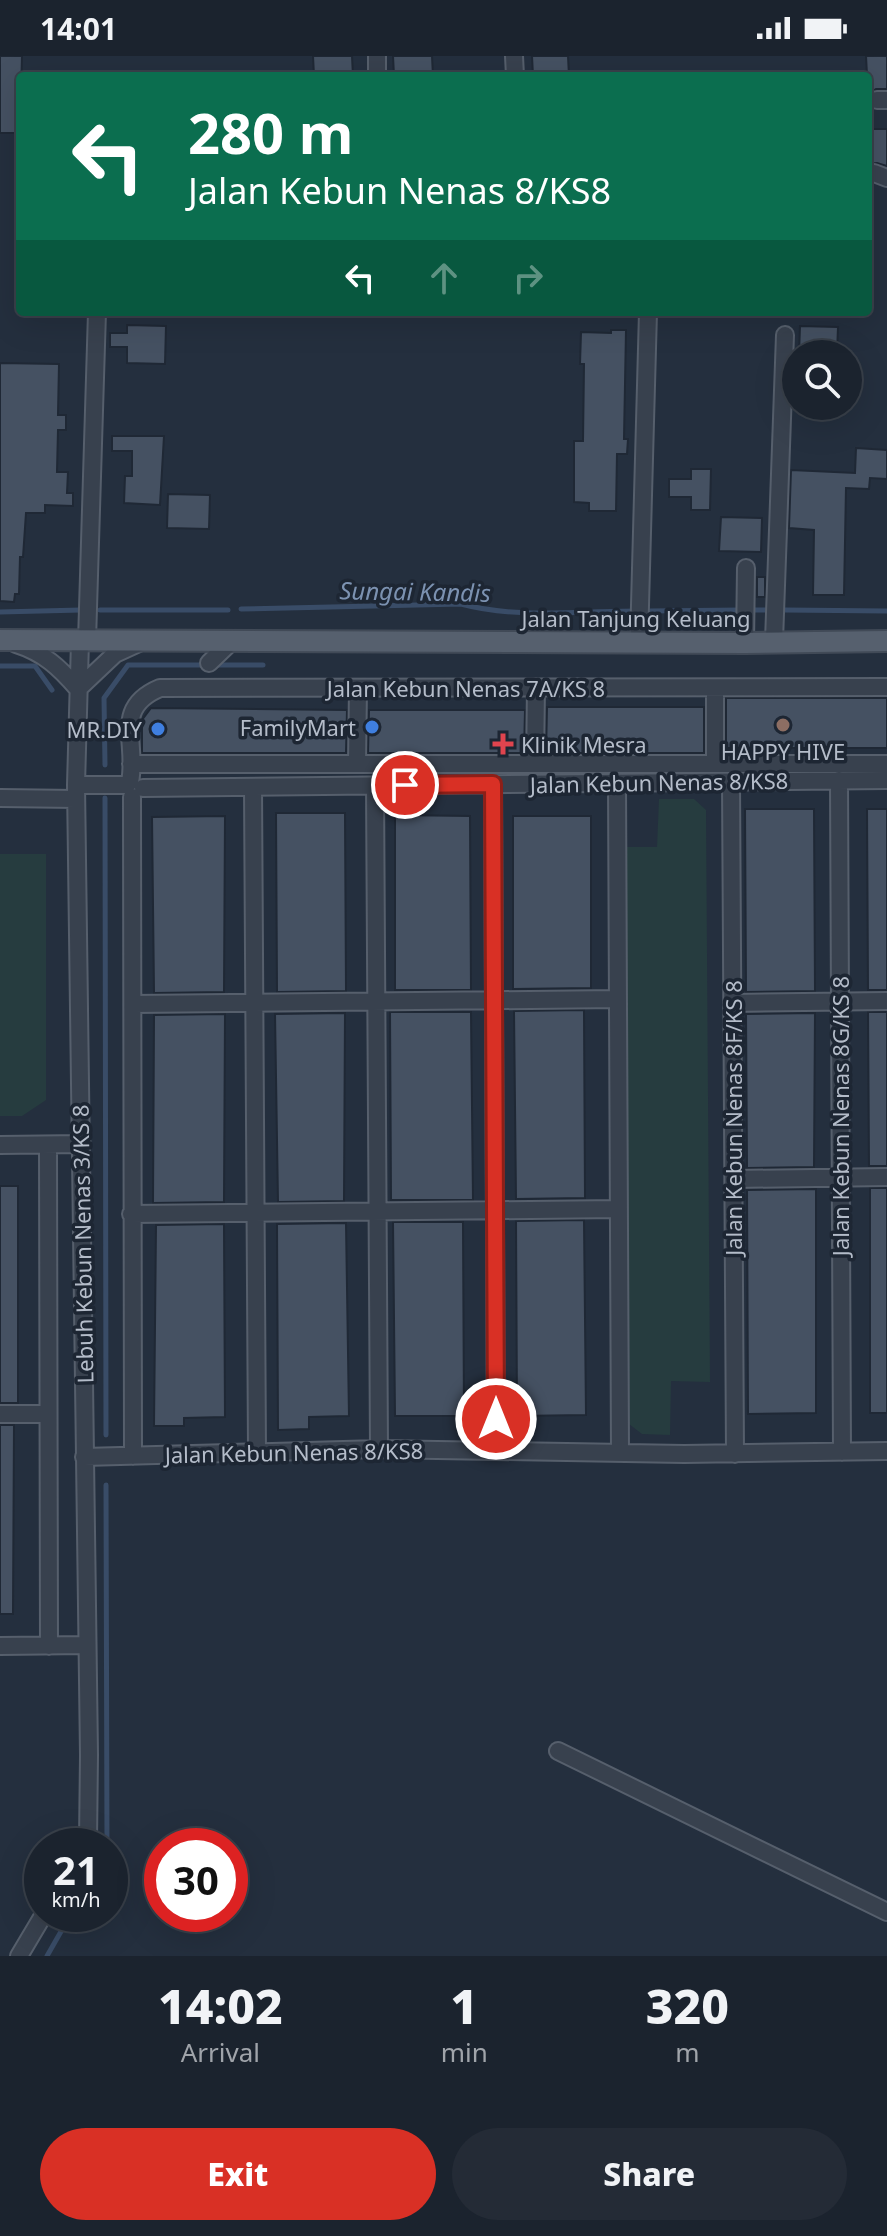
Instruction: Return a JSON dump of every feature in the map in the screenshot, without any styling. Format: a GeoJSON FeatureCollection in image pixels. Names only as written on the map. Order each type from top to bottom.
{"type":"FeatureCollection","features":[{"type":"Feature","properties":{"kind":"main road","name":"Jalan Tanjung Keluang"},"geometry":{"type":"LineString","coordinates":[[2,640],[887,641]]}},
{"type":"Feature","properties":{"kind":"street","name":"Lebuh Kebun Nenas 3/KS 8"},"geometry":{"type":"LineString","coordinates":[[88,1828],[76,792],[78,689],[83,641],[97,316]]}},
{"type":"Feature","properties":{"kind":"street"},"geometry":{"type":"LineString","coordinates":[[639,642],[648,316]]}},
{"type":"Feature","properties":{"kind":"street"},"geometry":{"type":"LineString","coordinates":[[774,641],[785,335]]}},
{"type":"Feature","properties":{"kind":"street"},"geometry":{"type":"LineString","coordinates":[[745,643],[746,568]]}},
{"type":"Feature","properties":{"kind":"street"},"geometry":{"type":"LineString","coordinates":[[209,663],[234,639]]}},
{"type":"Feature","properties":{"kind":"street"},"geometry":{"type":"LineString","coordinates":[[2,640],[37,651],[50,659],[78,689],[115,654],[144,641]]}},
{"type":"Feature","properties":{"kind":"street"},"geometry":{"type":"LineString","coordinates":[[535,764],[536,687]]}},
{"type":"Feature","properties":{"kind":"street","name":"Jalan Kebun Nenas 7A/KS 8"},"geometry":{"type":"LineString","coordinates":[[133,1456],[133,790],[130,719],[134,705],[160,688],[887,687]]}},
{"type":"Feature","properties":{"kind":"street"},"geometry":{"type":"LineString","coordinates":[[357,764],[358,688]]}},
{"type":"Feature","properties":{"kind":"street"},"geometry":{"type":"LineString","coordinates":[[715,688],[715,763]]}},
{"type":"Feature","properties":{"kind":"street"},"geometry":{"type":"LineString","coordinates":[[131,764],[887,764]]}},
{"type":"Feature","properties":{"kind":"street","name":"Jalan Kebun Nenas 8G/KS 8"},"geometry":{"type":"LineString","coordinates":[[839,780],[842,1452]]}},
{"type":"Feature","properties":{"kind":"street","name":"Jalan Kebun Nenas 8/KS8"},"geometry":{"type":"LineString","coordinates":[[0,798],[76,792],[253,787],[887,780]]}},
{"type":"Feature","properties":{"kind":"street","name":"Jalan Kebun Nenas 8F/KS 8"},"geometry":{"type":"LineString","coordinates":[[731,782],[735,1454]]}},
{"type":"Feature","properties":{"kind":"street"},"geometry":{"type":"LineString","coordinates":[[617,783],[620,1452]]}},
{"type":"Feature","properties":{"kind":"street"},"geometry":{"type":"LineString","coordinates":[[493,784],[496,1449]]}},
{"type":"Feature","properties":{"kind":"street"},"geometry":{"type":"LineString","coordinates":[[375,785],[379,1449]]}},
{"type":"Feature","properties":{"kind":"street"},"geometry":{"type":"LineString","coordinates":[[253,787],[257,1451]]}},
{"type":"Feature","properties":{"kind":"street"},"geometry":{"type":"LineString","coordinates":[[133,1004],[618,999]]}},
{"type":"Feature","properties":{"kind":"street"},"geometry":{"type":"LineString","coordinates":[[732,1003],[887,1001]]}},
{"type":"Feature","properties":{"kind":"street"},"geometry":{"type":"LineString","coordinates":[[0,1145],[82,1144]]}},
{"type":"Feature","properties":{"kind":"street"},"geometry":{"type":"LineString","coordinates":[[48,1145],[49,1646]]}},
{"type":"Feature","properties":{"kind":"street"},"geometry":{"type":"LineString","coordinates":[[734,1179],[887,1177]]}},
{"type":"Feature","properties":{"kind":"street"},"geometry":{"type":"LineString","coordinates":[[131,1214],[619,1209]]}},
{"type":"Feature","properties":{"kind":"street"},"geometry":{"type":"LineString","coordinates":[[0,1414],[47,1414]]}},
{"type":"Feature","properties":{"kind":"street","name":"Jalan Kebun Nenas 8/KS8"},"geometry":{"type":"LineString","coordinates":[[84,1457],[379,1449],[735,1454],[887,1451]]}},
{"type":"Feature","properties":{"kind":"street"},"geometry":{"type":"LineString","coordinates":[[0,1646],[86,1645]]}},
{"type":"Feature","properties":{"kind":"street"},"geometry":{"type":"LineString","coordinates":[[558,1751],[887,1912]]}},
{"type":"Feature","properties":{"kind":"street"},"geometry":{"type":"LineString","coordinates":[[19,1956],[33,1932]]}},
{"type":"Feature","properties":{"kind":"green space"},"geometry":{"type":"Polygon","coordinates":[[[659,799],[694,799],[706,810],[710,1382],[671,1381],[670,1435],[642,1434],[629,1424],[624,847],[657,847],[659,799]]]}},
{"type":"Feature","properties":{"kind":"green space"},"geometry":{"type":"Polygon","coordinates":[[[0,854],[46,854],[46,1100],[22,1116],[0,1116],[0,854]]]}},
{"type":"Feature","properties":{"kind":"building"},"geometry":{"type":"Polygon","coordinates":[[[0,56],[22,56],[22,72],[16,72],[16,133],[0,133],[0,56]]]}},
{"type":"Feature","properties":{"kind":"building"},"geometry":{"type":"Polygon","coordinates":[[[313,56],[352,56],[353,72],[314,72],[313,56]]]}},
{"type":"Feature","properties":{"kind":"building"},"geometry":{"type":"Polygon","coordinates":[[[393,56],[432,56],[433,72],[394,72],[393,56]]]}},
{"type":"Feature","properties":{"kind":"building"},"geometry":{"type":"Polygon","coordinates":[[[532,56],[568,56],[569,72],[533,72],[532,56]]]}},
{"type":"Feature","properties":{"kind":"building"},"geometry":{"type":"Polygon","coordinates":[[[866,56],[887,56],[887,89],[872,92],[872,72],[867,72],[866,56]]]}},
{"type":"Feature","properties":{"kind":"building"},"geometry":{"type":"Polygon","coordinates":[[[872,129],[887,129],[887,166],[872,164],[872,129]]]}},
{"type":"Feature","properties":{"kind":"building"},"geometry":{"type":"Polygon","coordinates":[[[127,325],[166,326],[165,364],[127,363],[127,347],[110,347],[110,333],[127,333],[127,325]]]}},
{"type":"Feature","properties":{"kind":"building"},"geometry":{"type":"Polygon","coordinates":[[[800,326],[838,327],[838,340],[800,340],[800,326]]]}},
{"type":"Feature","properties":{"kind":"building"},"geometry":{"type":"Polygon","coordinates":[[[611,330],[626,330],[624,439],[628,439],[627,454],[617,454],[616,511],[589,511],[589,503],[574,502],[574,441],[583,441],[584,364],[580,364],[581,332],[611,333],[611,330]]]}},
{"type":"Feature","properties":{"kind":"building"},"geometry":{"type":"Polygon","coordinates":[[[0,363],[59,364],[58,415],[66,415],[66,430],[58,430],[57,472],[68,472],[67,493],[73,493],[73,506],[45,505],[45,513],[26,513],[19,594],[15,594],[14,602],[0,601],[0,363]]]}},
{"type":"Feature","properties":{"kind":"building"},"geometry":{"type":"Polygon","coordinates":[[[112,436],[164,436],[160,505],[124,503],[125,476],[132,476],[132,451],[112,451],[112,436]]]}},
{"type":"Feature","properties":{"kind":"building"},"geometry":{"type":"Polygon","coordinates":[[[856,448],[887,450],[887,479],[870,478],[869,489],[846,488],[844,595],[813,595],[814,530],[789,528],[791,470],[855,473],[856,448]]]}},
{"type":"Feature","properties":{"kind":"building"},"geometry":{"type":"Polygon","coordinates":[[[691,469],[711,469],[710,510],[691,510],[691,497],[669,497],[669,479],[691,479],[691,469]]]}},
{"type":"Feature","properties":{"kind":"building"},"geometry":{"type":"Polygon","coordinates":[[[168,494],[210,495],[209,529],[167,528],[168,494]]]}},
{"type":"Feature","properties":{"kind":"building"},"geometry":{"type":"Polygon","coordinates":[[[721,517],[762,518],[761,552],[719,551],[721,517]]]}},
{"type":"Feature","properties":{"kind":"building"},"geometry":{"type":"Polygon","coordinates":[[[757,577],[765,577],[765,597],[757,597],[757,577]]]}},
{"type":"Feature","properties":{"kind":"building"},"geometry":{"type":"Polygon","coordinates":[[[726,698],[887,698],[887,748],[726,748],[726,698]]]}},
{"type":"Feature","properties":{"kind":"building"},"geometry":{"type":"Polygon","coordinates":[[[547,707],[704,707],[704,753],[546,753],[547,707]]]}},
{"type":"Feature","properties":{"kind":"building"},"geometry":{"type":"Polygon","coordinates":[[[151,708],[347,710],[346,753],[142,753],[142,720],[151,708]]]}},
{"type":"Feature","properties":{"kind":"building"},"geometry":{"type":"Polygon","coordinates":[[[369,710],[525,710],[524,753],[368,753],[369,710]]]}},
{"type":"Feature","properties":{"kind":"building"},"geometry":{"type":"Polygon","coordinates":[[[745,809],[814,809],[815,991],[746,992],[745,809]]]}},
{"type":"Feature","properties":{"kind":"building"},"geometry":{"type":"Polygon","coordinates":[[[867,809],[887,809],[887,990],[868,990],[867,809]]]}},
{"type":"Feature","properties":{"kind":"building"},"geometry":{"type":"Polygon","coordinates":[[[276,813],[345,813],[346,991],[277,992],[276,813]]]}},
{"type":"Feature","properties":{"kind":"building"},"geometry":{"type":"Polygon","coordinates":[[[395,815],[470,816],[471,990],[395,990],[395,815]]]}},
{"type":"Feature","properties":{"kind":"building"},"geometry":{"type":"Polygon","coordinates":[[[225,816],[224,992],[154,993],[152,817],[225,816]]]}},
{"type":"Feature","properties":{"kind":"building"},"geometry":{"type":"Polygon","coordinates":[[[513,816],[591,816],[591,988],[513,989],[513,816]]]}},
{"type":"Feature","properties":{"kind":"building"},"geometry":{"type":"Polygon","coordinates":[[[584,1010],[585,1198],[516,1199],[514,1011],[584,1010]]]}},
{"type":"Feature","properties":{"kind":"building"},"geometry":{"type":"Polygon","coordinates":[[[390,1012],[471,1012],[473,1200],[391,1200],[390,1012]]]}},
{"type":"Feature","properties":{"kind":"building"},"geometry":{"type":"Polygon","coordinates":[[[868,1012],[887,1012],[887,1166],[869,1166],[868,1012]]]}},
{"type":"Feature","properties":{"kind":"building"},"geometry":{"type":"Polygon","coordinates":[[[345,1013],[344,1201],[278,1202],[275,1014],[345,1013]]]}},
{"type":"Feature","properties":{"kind":"building"},"geometry":{"type":"Polygon","coordinates":[[[815,1013],[814,1167],[747,1168],[746,1014],[815,1013]]]}},
{"type":"Feature","properties":{"kind":"building"},"geometry":{"type":"Polygon","coordinates":[[[225,1014],[224,1202],[153,1203],[154,1015],[225,1014]]]}},
{"type":"Feature","properties":{"kind":"building"},"geometry":{"type":"Polygon","coordinates":[[[0,1186],[18,1186],[18,1403],[0,1403],[0,1186]]]}},
{"type":"Feature","properties":{"kind":"building"},"geometry":{"type":"Polygon","coordinates":[[[870,1188],[887,1188],[887,1413],[870,1413],[870,1188]]]}},
{"type":"Feature","properties":{"kind":"building"},"geometry":{"type":"Polygon","coordinates":[[[816,1189],[816,1413],[748,1414],[747,1190],[816,1189]]]}},
{"type":"Feature","properties":{"kind":"building"},"geometry":{"type":"Polygon","coordinates":[[[584,1220],[586,1415],[517,1416],[516,1221],[584,1220]]]}},
{"type":"Feature","properties":{"kind":"building"},"geometry":{"type":"Polygon","coordinates":[[[393,1222],[463,1222],[464,1416],[395,1416],[393,1222]]]}},
{"type":"Feature","properties":{"kind":"building"},"geometry":{"type":"Polygon","coordinates":[[[346,1223],[349,1416],[309,1417],[309,1429],[278,1430],[277,1224],[346,1223]]]}},
{"type":"Feature","properties":{"kind":"building"},"geometry":{"type":"Polygon","coordinates":[[[224,1224],[225,1417],[184,1418],[184,1426],[154,1426],[156,1225],[224,1224]]]}},
{"type":"Feature","properties":{"kind":"building"},"geometry":{"type":"Polygon","coordinates":[[[0,1425],[14,1425],[13,1614],[0,1614],[0,1425]]]}},
{"type":"Feature","properties":{"kind":"waterway","name":"Sungai Kandis"},"geometry":{"type":"LineString","coordinates":[[241,609],[461,604],[526,613],[636,611]]}},
{"type":"Feature","properties":{"kind":"waterway","name":"Sungai Kandis"},"geometry":{"type":"LineString","coordinates":[[0,612],[81,610]]}},
{"type":"Feature","properties":{"kind":"waterway","name":"Sungai Kandis"},"geometry":{"type":"LineString","coordinates":[[100,610],[228,610]]}},
{"type":"Feature","properties":{"kind":"waterway","name":"Sungai Kandis"},"geometry":{"type":"LineString","coordinates":[[649,611],[741,610]]}},
{"type":"Feature","properties":{"kind":"waterway","name":"Sungai Kandis"},"geometry":{"type":"LineString","coordinates":[[753,610],[771,610]]}},
{"type":"Feature","properties":{"kind":"waterway","name":"Sungai Kandis"},"geometry":{"type":"LineString","coordinates":[[785,610],[887,611]]}},
{"type":"Feature","properties":{"kind":"waterway"},"geometry":{"type":"LineString","coordinates":[[105,765],[104,698],[128,665],[263,665]]}},
{"type":"Feature","properties":{"kind":"waterway"},"geometry":{"type":"LineString","coordinates":[[0,666],[35,666],[52,690]]}},
{"type":"Feature","properties":{"kind":"waterway"},"geometry":{"type":"LineString","coordinates":[[105,798],[106,1435]]}},
{"type":"Feature","properties":{"kind":"waterway"},"geometry":{"type":"LineString","coordinates":[[106,1485],[107,1828]]}},
{"type":"Feature","properties":{"kind":"waterway"},"geometry":{"type":"LineString","coordinates":[[47,1956],[61,1932]]}},
{"type":"Feature","properties":{"kind":"place","name":"HAPPY HIVE"},"geometry":{"type":"Point","coordinates":[783,725]}},
{"type":"Feature","properties":{"kind":"place","name":"FamilyMart"},"geometry":{"type":"Point","coordinates":[372,727]}},
{"type":"Feature","properties":{"kind":"place","name":"MR.DIY"},"geometry":{"type":"Point","coordinates":[158,729]}},
{"type":"Feature","properties":{"kind":"place","name":"Klinik Mesra"},"geometry":{"type":"Point","coordinates":[503,744]}},
{"type":"Feature","properties":{"kind":"route"},"geometry":{"type":"LineString","coordinates":[[405,785],[493,784],[496,1419]]}}]}
